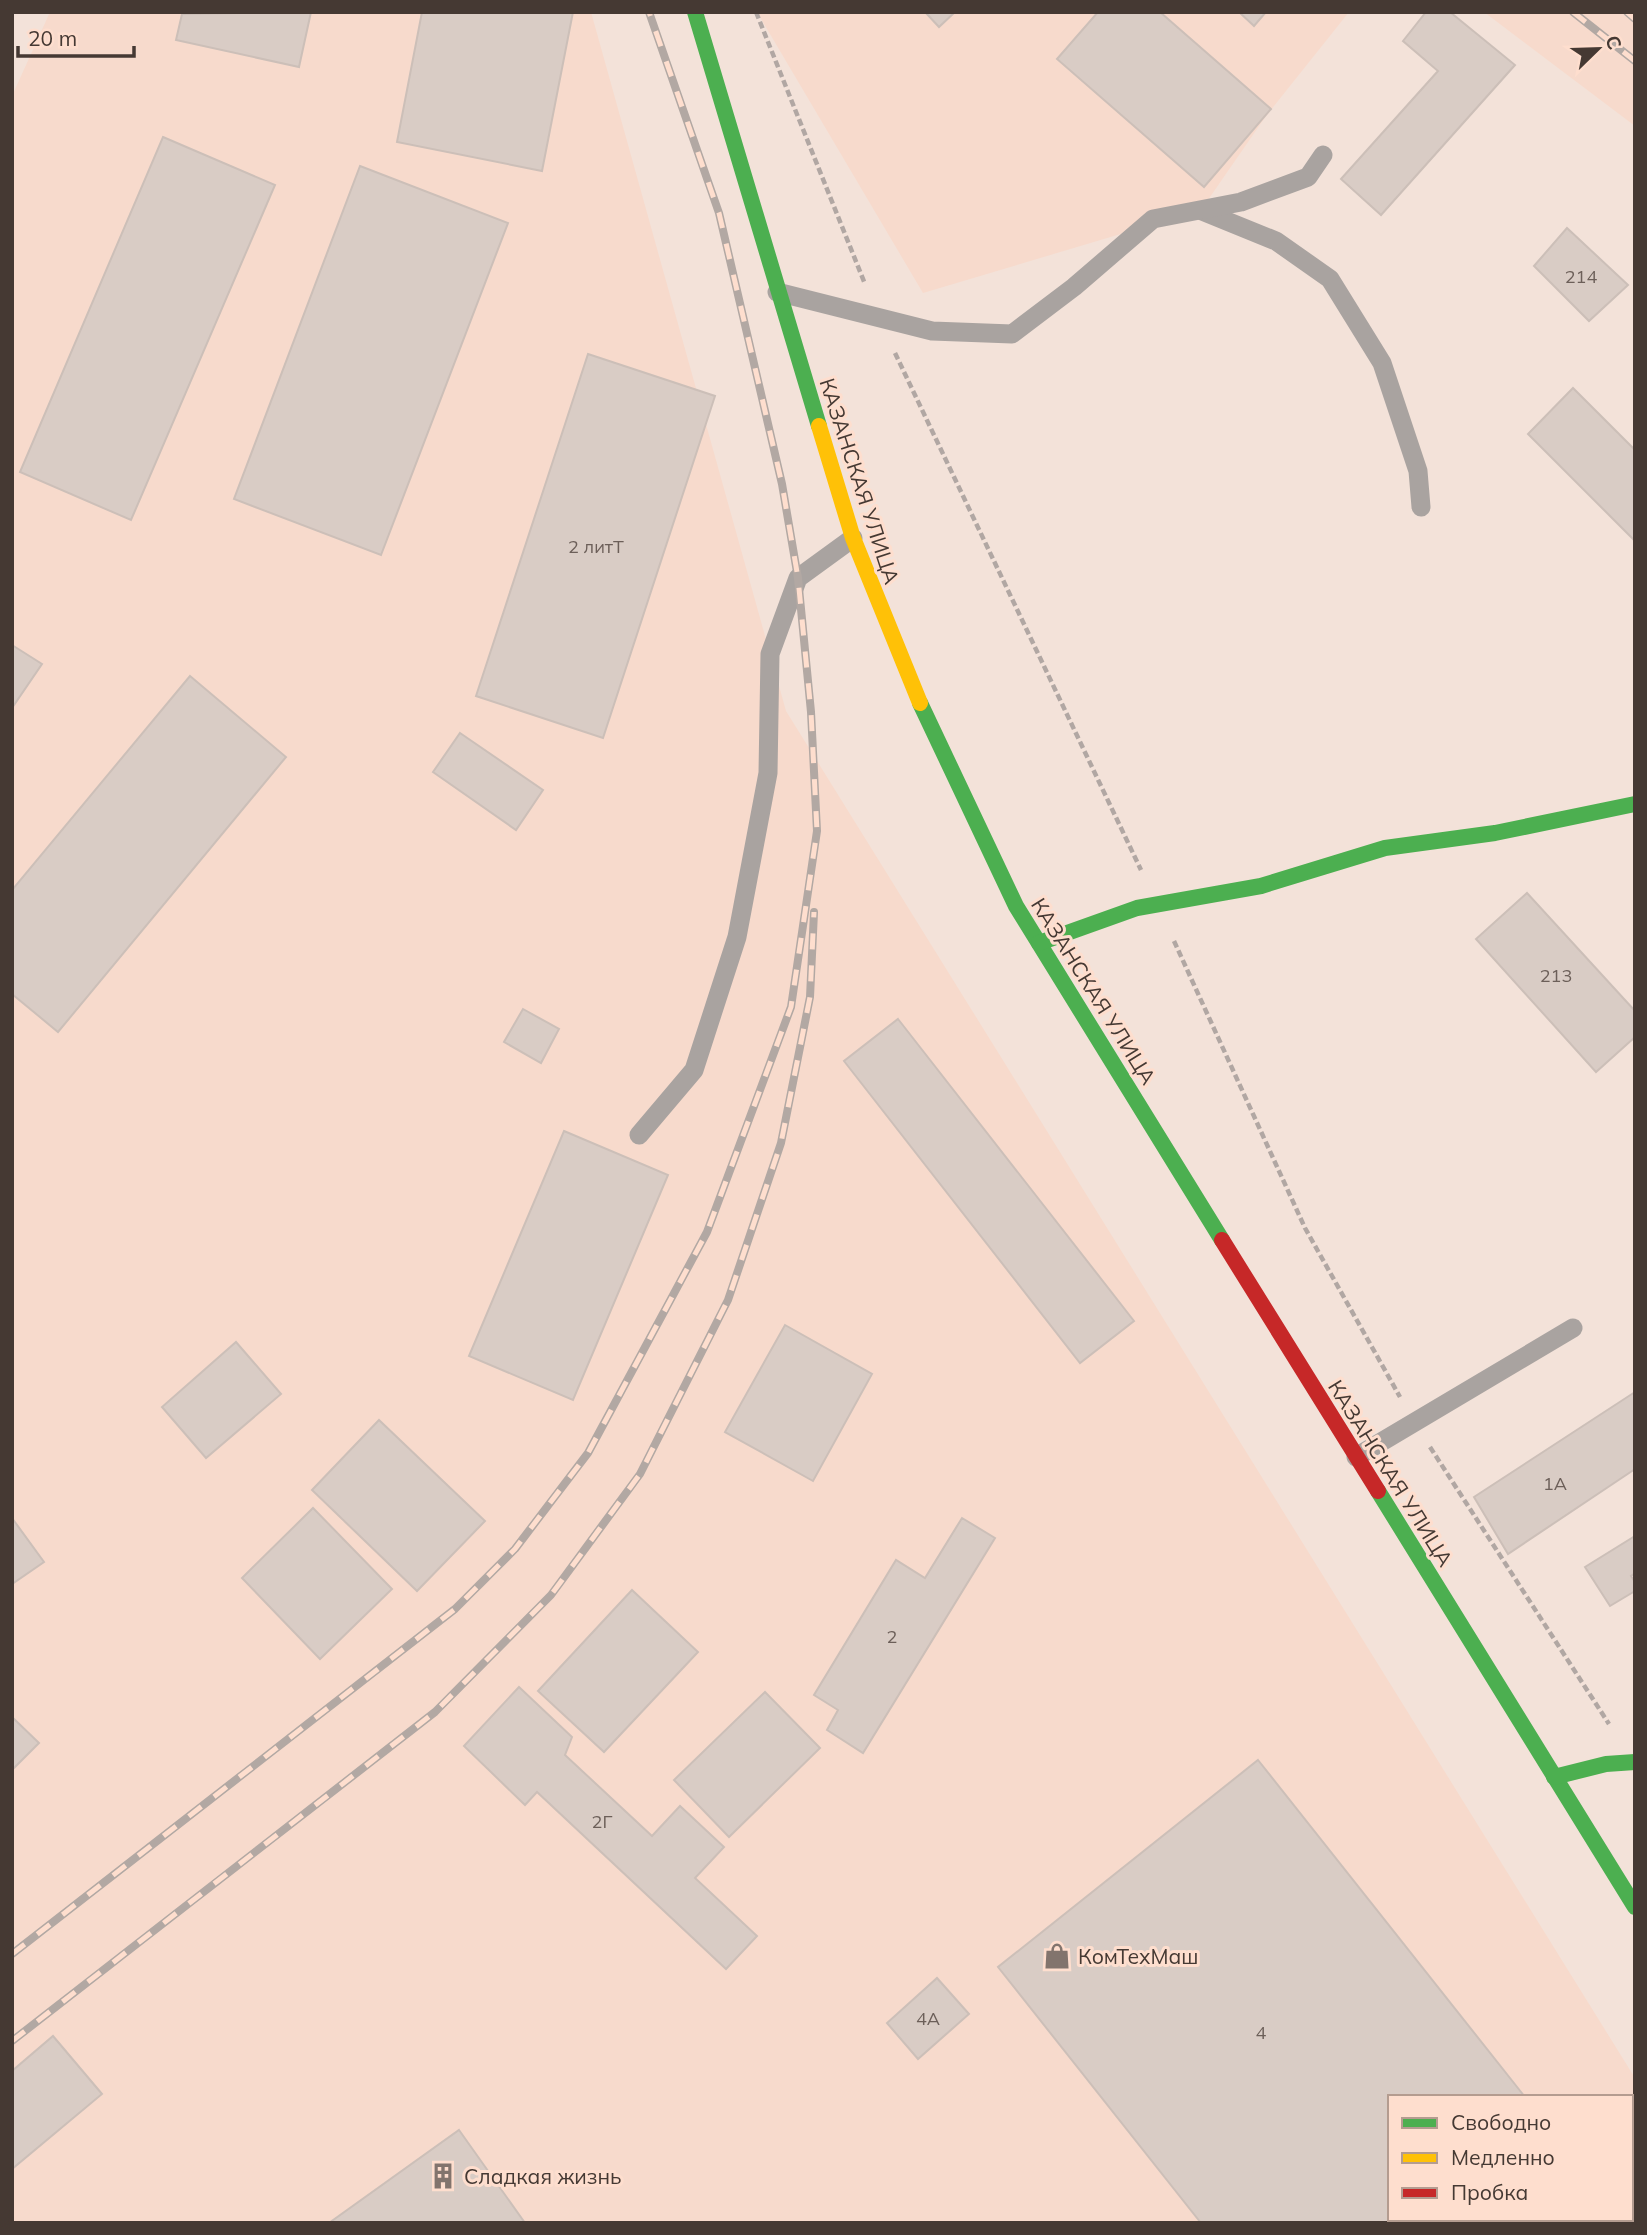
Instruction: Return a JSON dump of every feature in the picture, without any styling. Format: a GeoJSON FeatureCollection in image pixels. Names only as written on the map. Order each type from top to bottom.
{"type":"FeatureCollection","features":[{"type":"Feature","properties":{"kind":"main road","name":"КАЗАНСКАЯ УЛИЦА"},"geometry":{"type":"LineString","coordinates":[[695,12],[853,538],[918,698],[1016,906],[1635,1907]]}},
{"type":"Feature","properties":{"kind":"main road"},"geometry":{"type":"LineString","coordinates":[[1039,943],[1137,908],[1261,886],[1385,848],[1495,833],[1635,804]]}},
{"type":"Feature","properties":{"kind":"main road"},"geometry":{"type":"LineString","coordinates":[[1554,1777],[1606,1764],[1635,1762]]}},
{"type":"Feature","properties":{"kind":"lane"},"geometry":{"type":"LineString","coordinates":[[777,292],[932,331],[1012,334],[1074,287],[1153,219],[1241,202],[1308,177],[1323,155]]}},
{"type":"Feature","properties":{"kind":"lane"},"geometry":{"type":"LineString","coordinates":[[1201,210],[1276,241],[1330,279],[1382,363],[1418,471],[1421,507]]}},
{"type":"Feature","properties":{"kind":"lane"},"geometry":{"type":"LineString","coordinates":[[639,1135],[694,1070],[737,937],[768,773],[770,654],[798,578],[853,538]]}},
{"type":"Feature","properties":{"kind":"lane"},"geometry":{"type":"LineString","coordinates":[[1356,1457],[1573,1328]]}},
{"type":"Feature","properties":{"kind":"shaded area"},"geometry":{"type":"Polygon","coordinates":[[[50,12],[591,12],[786,711],[1635,2078],[1635,2223],[12,2223],[12,96],[50,12]]]}},
{"type":"Feature","properties":{"kind":"shaded area"},"geometry":{"type":"Polygon","coordinates":[[[757,12],[1349,12],[1266,116],[1201,210],[923,293],[757,12]]]}},
{"type":"Feature","properties":{"kind":"shaded area"},"geometry":{"type":"Polygon","coordinates":[[[1484,12],[1635,12],[1635,126],[1484,12]]]}},
{"type":"Feature","properties":{"kind":"building"},"geometry":{"type":"Polygon","coordinates":[[[311,12],[299,67],[176,40],[182,14],[311,12]]]}},
{"type":"Feature","properties":{"kind":"building"},"geometry":{"type":"Polygon","coordinates":[[[422,12],[573,12],[542,171],[397,142],[422,12]]]}},
{"type":"Feature","properties":{"kind":"building"},"geometry":{"type":"Polygon","coordinates":[[[925,12],[955,12],[939,27],[925,12]]]}},
{"type":"Feature","properties":{"kind":"building"},"geometry":{"type":"Polygon","coordinates":[[[1098,12],[1160,12],[1271,109],[1204,187],[1057,59],[1098,12]]]}},
{"type":"Feature","properties":{"kind":"building"},"geometry":{"type":"Polygon","coordinates":[[[1239,12],[1266,12],[1254,26],[1239,12]]]}},
{"type":"Feature","properties":{"kind":"building"},"geometry":{"type":"Polygon","coordinates":[[[1426,12],[1450,12],[1515,65],[1381,215],[1341,179],[1438,71],[1403,41],[1426,12]]]}},
{"type":"Feature","properties":{"kind":"building"},"geometry":{"type":"Polygon","coordinates":[[[163,137],[275,185],[131,520],[20,472],[163,137]]]}},
{"type":"Feature","properties":{"kind":"building"},"geometry":{"type":"Polygon","coordinates":[[[360,166],[508,223],[381,555],[234,499],[360,166]]]}},
{"type":"Feature","properties":{"kind":"building"},"geometry":{"type":"Polygon","coordinates":[[[1567,228],[1628,285],[1589,321],[1534,266],[1567,228]]]}},
{"type":"Feature","properties":{"kind":"building"},"geometry":{"type":"Polygon","coordinates":[[[588,354],[715,396],[603,738],[476,696],[588,354]]]}},
{"type":"Feature","properties":{"kind":"building"},"geometry":{"type":"Polygon","coordinates":[[[1573,388],[1635,450],[1635,541],[1528,434],[1573,388]]]}},
{"type":"Feature","properties":{"kind":"building"},"geometry":{"type":"Polygon","coordinates":[[[12,645],[42,664],[12,708],[12,645]]]}},
{"type":"Feature","properties":{"kind":"building"},"geometry":{"type":"Polygon","coordinates":[[[190,676],[286,757],[58,1032],[12,994],[12,890],[190,676]]]}},
{"type":"Feature","properties":{"kind":"building"},"geometry":{"type":"Polygon","coordinates":[[[460,733],[543,790],[516,830],[433,772],[460,733]]]}},
{"type":"Feature","properties":{"kind":"building"},"geometry":{"type":"Polygon","coordinates":[[[1527,893],[1635,1011],[1635,1037],[1596,1072],[1476,939],[1527,893]]]}},
{"type":"Feature","properties":{"kind":"building"},"geometry":{"type":"Polygon","coordinates":[[[523,1009],[559,1029],[541,1063],[504,1042],[523,1009]]]}},
{"type":"Feature","properties":{"kind":"building"},"geometry":{"type":"Polygon","coordinates":[[[898,1019],[1134,1321],[1080,1363],[844,1061],[898,1019]]]}},
{"type":"Feature","properties":{"kind":"building"},"geometry":{"type":"Polygon","coordinates":[[[564,1131],[668,1175],[573,1400],[469,1356],[564,1131]]]}},
{"type":"Feature","properties":{"kind":"building"},"geometry":{"type":"Polygon","coordinates":[[[785,1325],[872,1374],[813,1481],[725,1432],[785,1325]]]}},
{"type":"Feature","properties":{"kind":"building"},"geometry":{"type":"Polygon","coordinates":[[[236,1342],[281,1394],[206,1458],[162,1407],[236,1342]]]}},
{"type":"Feature","properties":{"kind":"building"},"geometry":{"type":"Polygon","coordinates":[[[1635,1392],[1635,1469],[1508,1554],[1474,1497],[1635,1392]]]}},
{"type":"Feature","properties":{"kind":"building"},"geometry":{"type":"Polygon","coordinates":[[[379,1420],[485,1521],[417,1591],[312,1490],[379,1420]]]}},
{"type":"Feature","properties":{"kind":"building"},"geometry":{"type":"Polygon","coordinates":[[[313,1508],[392,1589],[320,1659],[242,1578],[313,1508]]]}},
{"type":"Feature","properties":{"kind":"building"},"geometry":{"type":"Polygon","coordinates":[[[12,1518],[44,1562],[12,1584],[12,1518]]]}},
{"type":"Feature","properties":{"kind":"building"},"geometry":{"type":"Polygon","coordinates":[[[962,1518],[995,1538],[863,1753],[827,1730],[838,1710],[814,1695],[896,1560],[925,1578],[962,1518]]]}},
{"type":"Feature","properties":{"kind":"building"},"geometry":{"type":"Polygon","coordinates":[[[1635,1536],[1635,1573],[1631,1576],[1635,1582],[1635,1591],[1610,1606],[1585,1567],[1635,1536]]]}},
{"type":"Feature","properties":{"kind":"building"},"geometry":{"type":"Polygon","coordinates":[[[632,1590],[698,1652],[604,1752],[538,1691],[632,1590]]]}},
{"type":"Feature","properties":{"kind":"building"},"geometry":{"type":"Polygon","coordinates":[[[519,1687],[572,1737],[565,1755],[652,1836],[680,1806],[724,1847],[695,1878],[757,1936],[726,1969],[537,1792],[525,1805],[464,1746],[519,1687]]]}},
{"type":"Feature","properties":{"kind":"building"},"geometry":{"type":"Polygon","coordinates":[[[765,1692],[820,1748],[729,1837],[674,1780],[765,1692]]]}},
{"type":"Feature","properties":{"kind":"building"},"geometry":{"type":"Polygon","coordinates":[[[12,1717],[39,1743],[12,1770],[12,1717]]]}},
{"type":"Feature","properties":{"kind":"building"},"geometry":{"type":"Polygon","coordinates":[[[1258,1760],[1523,2095],[1388,2095],[1388,2221],[1598,2221],[1201,2223],[998,1967],[1258,1760]]]}},
{"type":"Feature","properties":{"kind":"building"},"geometry":{"type":"Polygon","coordinates":[[[937,1978],[969,2014],[918,2059],[887,2023],[937,1978]]]}},
{"type":"Feature","properties":{"kind":"building"},"geometry":{"type":"Polygon","coordinates":[[[53,2036],[102,2094],[12,2169],[12,2071],[53,2036]]]}},
{"type":"Feature","properties":{"kind":"building","name":"Сладкая жизнь"},"geometry":{"type":"Polygon","coordinates":[[[459,2130],[525,2223],[329,2223],[459,2130]]]}},
{"type":"Feature","properties":{"kind":"railway"},"geometry":{"type":"LineString","coordinates":[[12,1954],[455,1609],[515,1549],[588,1453],[707,1232],[791,1007],[817,831],[811,712],[798,578],[782,484],[719,213],[649,12]]}},
{"type":"Feature","properties":{"kind":"railway"},"geometry":{"type":"LineString","coordinates":[[1573,12],[1635,61]]}},
{"type":"Feature","properties":{"kind":"railway"},"geometry":{"type":"LineString","coordinates":[[1627,12],[1635,19]]}},
{"type":"Feature","properties":{"kind":"railway"},"geometry":{"type":"LineString","coordinates":[[12,2041],[435,1712],[551,1595],[640,1474],[728,1300],[781,1143],[810,997],[814,912]]}},
{"type":"Feature","properties":{"kind":"traffic: fast"},"geometry":{"type":"LineString","coordinates":[[695,12],[819,426]]}},
{"type":"Feature","properties":{"kind":"traffic: fast"},"geometry":{"type":"LineString","coordinates":[[920,703],[1016,906],[1222,1240]]}},
{"type":"Feature","properties":{"kind":"traffic: fast"},"geometry":{"type":"LineString","coordinates":[[1039,943],[1137,908],[1261,886],[1385,848],[1495,833],[1635,804]]}},
{"type":"Feature","properties":{"kind":"traffic: fast"},"geometry":{"type":"LineString","coordinates":[[1378,1491],[1635,1907]]}},
{"type":"Feature","properties":{"kind":"traffic: fast"},"geometry":{"type":"LineString","coordinates":[[1554,1777],[1606,1764],[1635,1762]]}},
{"type":"Feature","properties":{"kind":"traffic: slow"},"geometry":{"type":"LineString","coordinates":[[819,426],[853,538],[920,703]]}},
{"type":"Feature","properties":{"kind":"traffic: jam"},"geometry":{"type":"LineString","coordinates":[[1222,1240],[1378,1491]]}},
{"type":"Feature","properties":{"kind":"place","name":"КомТехМаш"},"geometry":{"type":"Point","coordinates":[1057,1956]}},
{"type":"Feature","properties":{"kind":"place","name":"Сладкая жизнь"},"geometry":{"type":"Point","coordinates":[443,2176]}}]}
